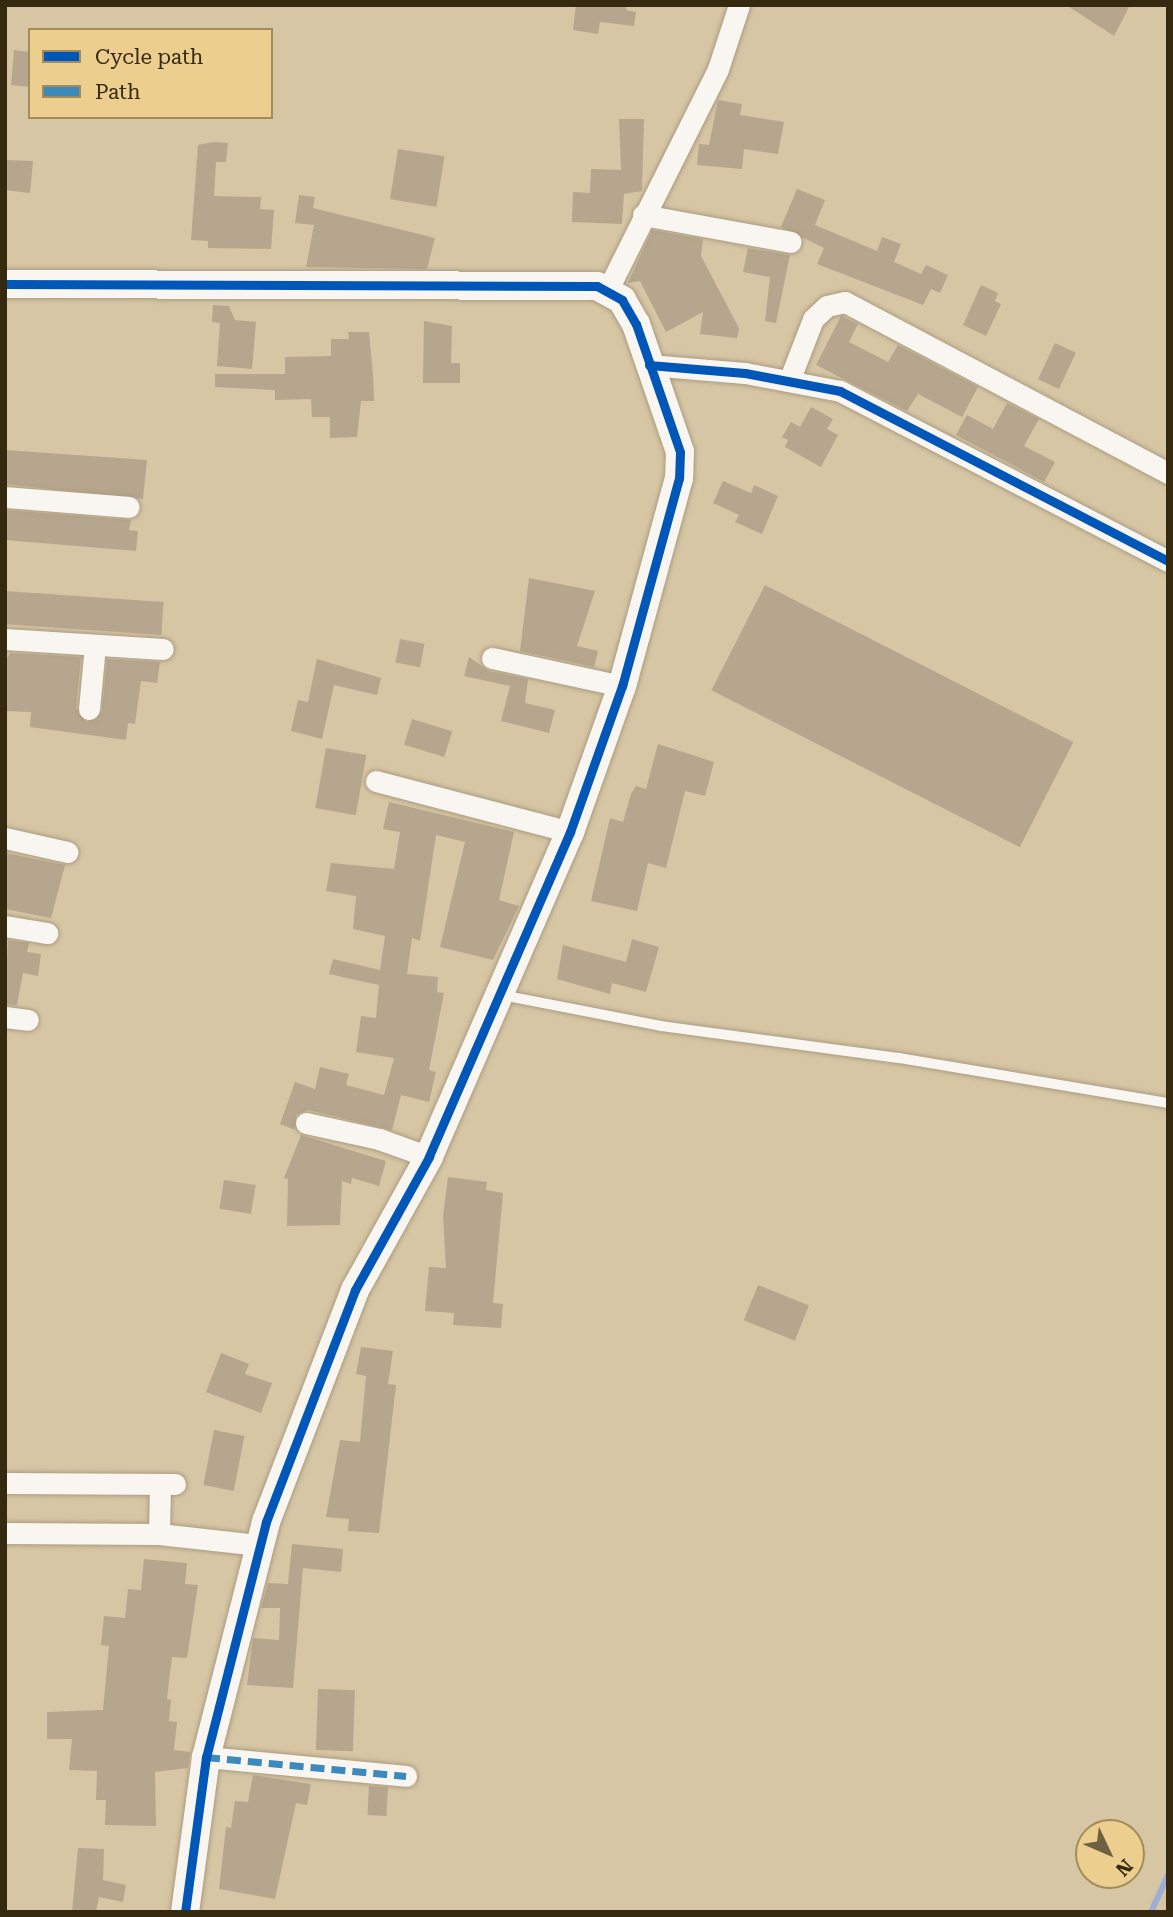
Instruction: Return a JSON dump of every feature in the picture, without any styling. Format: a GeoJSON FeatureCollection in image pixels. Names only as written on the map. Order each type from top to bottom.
{"type":"FeatureCollection","features":[{"type":"Feature","properties":{"kind":"street"},"geometry":{"type":"LineString","coordinates":[[608,289],[718,69],[739,5]]}},
{"type":"Feature","properties":{"kind":"street"},"geometry":{"type":"LineString","coordinates":[[643,215],[791,242]]}},
{"type":"Feature","properties":{"kind":"street"},"geometry":{"type":"LineString","coordinates":[[5,284],[608,289]]}},
{"type":"Feature","properties":{"kind":"street"},"geometry":{"type":"LineString","coordinates":[[185,1912],[206,1757],[259,1545],[355,1290],[429,1157],[502,995],[570,832],[622,686],[679,478],[680,452],[636,324],[608,289]]}},
{"type":"Feature","properties":{"kind":"street"},"geometry":{"type":"LineString","coordinates":[[789,380],[813,319],[827,306],[845,302],[1168,473]]}},
{"type":"Feature","properties":{"kind":"street"},"geometry":{"type":"LineString","coordinates":[[649,365],[789,380],[840,391],[1168,561]]}},
{"type":"Feature","properties":{"kind":"street"},"geometry":{"type":"LineString","coordinates":[[5,497],[129,507]]}},
{"type":"Feature","properties":{"kind":"street"},"geometry":{"type":"LineString","coordinates":[[5,639],[163,649]]}},
{"type":"Feature","properties":{"kind":"street"},"geometry":{"type":"LineString","coordinates":[[89,709],[95,645]]}},
{"type":"Feature","properties":{"kind":"street"},"geometry":{"type":"LineString","coordinates":[[492,659],[622,686]]}},
{"type":"Feature","properties":{"kind":"street"},"geometry":{"type":"LineString","coordinates":[[376,781],[570,832]]}},
{"type":"Feature","properties":{"kind":"street"},"geometry":{"type":"LineString","coordinates":[[5,838],[67,852]]}},
{"type":"Feature","properties":{"kind":"street"},"geometry":{"type":"LineString","coordinates":[[5,926],[47,933]]}},
{"type":"Feature","properties":{"kind":"street"},"geometry":{"type":"LineString","coordinates":[[5,1017],[28,1020]]}},
{"type":"Feature","properties":{"kind":"street"},"geometry":{"type":"LineString","coordinates":[[306,1123],[379,1139],[429,1157]]}},
{"type":"Feature","properties":{"kind":"street"},"geometry":{"type":"LineString","coordinates":[[5,1483],[167,1485],[159,1534]]}},
{"type":"Feature","properties":{"kind":"street"},"geometry":{"type":"LineString","coordinates":[[5,1533],[159,1534],[259,1545]]}},
{"type":"Feature","properties":{"kind":"street"},"geometry":{"type":"LineString","coordinates":[[206,1757],[406,1776]]}},
{"type":"Feature","properties":{"kind":"lane"},"geometry":{"type":"LineString","coordinates":[[502,995],[661,1026],[886,1056],[1168,1103]]}},
{"type":"Feature","properties":{"kind":"building"},"geometry":{"type":"Polygon","coordinates":[[[576,5],[626,5],[626,10],[636,12],[634,26],[600,22],[598,34],[573,30],[576,5]]]}},
{"type":"Feature","properties":{"kind":"building"},"geometry":{"type":"Polygon","coordinates":[[[1066,5],[1130,5],[1114,36],[1066,5]]]}},
{"type":"Feature","properties":{"kind":"building"},"geometry":{"type":"Polygon","coordinates":[[[14,50],[28,52],[28,87],[11,85],[14,50]]]}},
{"type":"Feature","properties":{"kind":"building"},"geometry":{"type":"Polygon","coordinates":[[[718,100],[742,104],[740,115],[784,122],[778,154],[744,149],[742,169],[697,165],[699,144],[709,145],[718,100]]]}},
{"type":"Feature","properties":{"kind":"building"},"geometry":{"type":"Polygon","coordinates":[[[619,119],[644,119],[642,191],[624,194],[622,224],[572,222],[573,192],[590,193],[591,169],[621,170],[619,119]]]}},
{"type":"Feature","properties":{"kind":"building"},"geometry":{"type":"Polygon","coordinates":[[[228,143],[226,162],[216,162],[214,196],[261,197],[260,209],[274,210],[271,249],[208,248],[208,241],[191,240],[198,145],[228,143]]]}},
{"type":"Feature","properties":{"kind":"building"},"geometry":{"type":"Polygon","coordinates":[[[398,149],[444,156],[436,207],[390,199],[398,149]]]}},
{"type":"Feature","properties":{"kind":"building"},"geometry":{"type":"Polygon","coordinates":[[[5,160],[33,161],[30,193],[5,190],[5,160]]]}},
{"type":"Feature","properties":{"kind":"building"},"geometry":{"type":"Polygon","coordinates":[[[797,189],[825,200],[815,225],[877,251],[882,237],[901,244],[894,262],[921,274],[926,265],[948,275],[940,293],[931,289],[923,305],[817,264],[824,248],[781,227],[797,189]]]}},
{"type":"Feature","properties":{"kind":"building"},"geometry":{"type":"Polygon","coordinates":[[[299,195],[315,197],[313,208],[435,238],[427,269],[306,267],[314,225],[295,223],[299,195]]]}},
{"type":"Feature","properties":{"kind":"building"},"geometry":{"type":"Polygon","coordinates":[[[652,230],[703,239],[701,256],[739,328],[737,338],[700,334],[703,312],[666,332],[640,281],[628,283],[652,230]]]}},
{"type":"Feature","properties":{"kind":"building"},"geometry":{"type":"Polygon","coordinates":[[[748,248],[790,255],[776,323],[765,321],[770,277],[743,272],[748,248]]]}},
{"type":"Feature","properties":{"kind":"building"},"geometry":{"type":"Polygon","coordinates":[[[981,285],[998,293],[995,301],[1001,304],[986,336],[963,325],[981,285]]]}},
{"type":"Feature","properties":{"kind":"building"},"geometry":{"type":"Polygon","coordinates":[[[213,305],[229,306],[235,320],[256,322],[252,369],[217,366],[220,323],[212,322],[213,305]]]}},
{"type":"Feature","properties":{"kind":"building"},"geometry":{"type":"Polygon","coordinates":[[[841,316],[858,324],[849,342],[888,362],[898,345],[978,387],[962,417],[918,394],[907,411],[816,365],[841,316]]]}},
{"type":"Feature","properties":{"kind":"building"},"geometry":{"type":"Polygon","coordinates":[[[424,321],[452,326],[451,363],[460,363],[460,383],[423,383],[424,321]]]}},
{"type":"Feature","properties":{"kind":"building"},"geometry":{"type":"Polygon","coordinates":[[[348,332],[369,332],[373,375],[374,401],[361,401],[357,437],[330,438],[330,417],[312,417],[311,399],[275,400],[275,390],[215,387],[215,374],[285,374],[285,357],[331,356],[331,339],[349,339],[348,332]]]}},
{"type":"Feature","properties":{"kind":"building"},"geometry":{"type":"Polygon","coordinates":[[[1055,343],[1076,353],[1059,389],[1038,379],[1055,343]]]}},
{"type":"Feature","properties":{"kind":"building"},"geometry":{"type":"Polygon","coordinates":[[[1007,403],[1039,419],[1024,446],[1055,462],[1044,482],[956,435],[967,415],[993,429],[1007,403]]]}},
{"type":"Feature","properties":{"kind":"building"},"geometry":{"type":"Polygon","coordinates":[[[811,407],[833,419],[827,429],[838,435],[821,467],[785,447],[788,440],[782,437],[791,422],[800,427],[811,407]]]}},
{"type":"Feature","properties":{"kind":"building"},"geometry":{"type":"Polygon","coordinates":[[[5,450],[147,460],[143,499],[5,484],[5,450]]]}},
{"type":"Feature","properties":{"kind":"building"},"geometry":{"type":"Polygon","coordinates":[[[723,481],[751,493],[754,485],[778,496],[762,534],[735,522],[739,515],[713,503],[723,481]]]}},
{"type":"Feature","properties":{"kind":"building"},"geometry":{"type":"Polygon","coordinates":[[[5,510],[131,520],[129,530],[138,531],[136,551],[5,540],[5,510]]]}},
{"type":"Feature","properties":{"kind":"building"},"geometry":{"type":"Polygon","coordinates":[[[529,578],[595,591],[577,646],[598,651],[594,667],[520,651],[529,578]]]}},
{"type":"Feature","properties":{"kind":"building"},"geometry":{"type":"Polygon","coordinates":[[[765,585],[1073,742],[1020,847],[711,690],[765,585]]]}},
{"type":"Feature","properties":{"kind":"building"},"geometry":{"type":"Polygon","coordinates":[[[5,591],[164,602],[161,635],[5,624],[5,591]]]}},
{"type":"Feature","properties":{"kind":"building"},"geometry":{"type":"Polygon","coordinates":[[[400,639],[425,644],[420,667],[395,663],[400,639]]]}},
{"type":"Feature","properties":{"kind":"building"},"geometry":{"type":"Polygon","coordinates":[[[10,653],[81,657],[76,708],[87,722],[102,711],[107,659],[160,662],[157,683],[141,681],[135,724],[128,723],[126,740],[30,727],[31,712],[5,711],[5,662],[10,653]]]}},
{"type":"Feature","properties":{"kind":"building"},"geometry":{"type":"Polygon","coordinates":[[[469,657],[489,671],[528,679],[525,703],[555,710],[549,733],[501,721],[510,686],[464,676],[469,657]]]}},
{"type":"Feature","properties":{"kind":"building"},"geometry":{"type":"Polygon","coordinates":[[[317,659],[381,678],[377,695],[334,685],[322,739],[291,731],[298,700],[308,702],[317,659]]]}},
{"type":"Feature","properties":{"kind":"building"},"geometry":{"type":"Polygon","coordinates":[[[412,719],[452,731],[444,757],[404,745],[412,719]]]}},
{"type":"Feature","properties":{"kind":"building"},"geometry":{"type":"Polygon","coordinates":[[[658,744],[714,762],[705,796],[685,791],[666,868],[648,863],[637,911],[591,901],[610,818],[623,822],[636,786],[646,789],[658,744]]]}},
{"type":"Feature","properties":{"kind":"building"},"geometry":{"type":"Polygon","coordinates":[[[326,748],[366,755],[356,815],[315,808],[326,748]]]}},
{"type":"Feature","properties":{"kind":"building"},"geometry":{"type":"Polygon","coordinates":[[[389,802],[514,832],[499,900],[519,906],[493,960],[440,947],[465,842],[436,835],[420,941],[412,938],[407,974],[438,977],[437,992],[444,993],[429,1070],[436,1072],[429,1102],[401,1095],[392,1130],[308,1110],[296,1115],[295,1130],[280,1124],[295,1082],[315,1089],[320,1067],[349,1074],[346,1085],[384,1095],[394,1058],[356,1052],[361,1016],[376,1018],[379,985],[329,974],[333,959],[380,970],[385,936],[353,929],[356,896],[326,891],[331,863],[394,869],[400,832],[383,829],[389,802]]]}},
{"type":"Feature","properties":{"kind":"building"},"geometry":{"type":"Polygon","coordinates":[[[5,853],[65,865],[51,918],[5,909],[5,853]]]}},
{"type":"Feature","properties":{"kind":"building"},"geometry":{"type":"Polygon","coordinates":[[[632,939],[659,947],[646,992],[612,983],[610,994],[557,979],[563,945],[626,962],[632,939]]]}},
{"type":"Feature","properties":{"kind":"building"},"geometry":{"type":"Polygon","coordinates":[[[8,940],[29,943],[27,952],[41,954],[38,976],[23,973],[17,1005],[5,1004],[8,940]]]}},
{"type":"Feature","properties":{"kind":"building"},"geometry":{"type":"Polygon","coordinates":[[[301,1135],[386,1161],[379,1186],[352,1178],[351,1184],[342,1181],[340,1225],[287,1226],[288,1179],[284,1178],[301,1135]]]}},
{"type":"Feature","properties":{"kind":"building"},"geometry":{"type":"Polygon","coordinates":[[[448,1177],[487,1182],[486,1190],[503,1193],[493,1303],[503,1304],[501,1328],[453,1325],[454,1313],[425,1311],[429,1267],[446,1268],[443,1216],[448,1177]]]}},
{"type":"Feature","properties":{"kind":"building"},"geometry":{"type":"Polygon","coordinates":[[[224,1180],[256,1185],[251,1214],[219,1209],[224,1180]]]}},
{"type":"Feature","properties":{"kind":"building"},"geometry":{"type":"Polygon","coordinates":[[[758,1285],[809,1306],[795,1341],[744,1320],[758,1285]]]}},
{"type":"Feature","properties":{"kind":"building"},"geometry":{"type":"Polygon","coordinates":[[[361,1347],[393,1351],[388,1384],[396,1385],[379,1533],[348,1531],[349,1519],[326,1517],[340,1440],[360,1442],[366,1376],[356,1374],[361,1347]]]}},
{"type":"Feature","properties":{"kind":"building"},"geometry":{"type":"Polygon","coordinates":[[[221,1353],[249,1364],[245,1374],[272,1383],[261,1413],[206,1392],[221,1353]]]}},
{"type":"Feature","properties":{"kind":"building"},"geometry":{"type":"Polygon","coordinates":[[[214,1430],[244,1436],[234,1491],[203,1485],[214,1430]]]}},
{"type":"Feature","properties":{"kind":"building"},"geometry":{"type":"Polygon","coordinates":[[[292,1544],[343,1549],[341,1572],[303,1568],[293,1688],[247,1685],[253,1638],[279,1640],[280,1608],[261,1608],[268,1583],[288,1584],[292,1544]]]}},
{"type":"Feature","properties":{"kind":"building"},"geometry":{"type":"Polygon","coordinates":[[[144,1559],[187,1563],[185,1584],[198,1585],[187,1658],[172,1657],[167,1699],[171,1700],[169,1721],[177,1722],[174,1750],[190,1752],[188,1768],[155,1772],[156,1826],[105,1825],[106,1800],[96,1800],[97,1771],[69,1770],[72,1739],[47,1739],[47,1712],[103,1710],[109,1646],[101,1645],[104,1616],[125,1618],[128,1589],[141,1590],[144,1559]]]}},
{"type":"Feature","properties":{"kind":"building"},"geometry":{"type":"Polygon","coordinates":[[[318,1689],[355,1690],[353,1751],[316,1750],[318,1689]]]}},
{"type":"Feature","properties":{"kind":"building"},"geometry":{"type":"Polygon","coordinates":[[[253,1775],[311,1784],[307,1805],[296,1803],[275,1899],[219,1889],[226,1827],[231,1828],[235,1801],[248,1802],[253,1775]]]}},
{"type":"Feature","properties":{"kind":"building"},"geometry":{"type":"Polygon","coordinates":[[[369,1786],[388,1787],[386,1816],[367,1815],[369,1786]]]}},
{"type":"Feature","properties":{"kind":"building"},"geometry":{"type":"Polygon","coordinates":[[[78,1848],[104,1849],[103,1880],[126,1885],[123,1902],[99,1897],[96,1912],[72,1912],[78,1848]]]}},
{"type":"Feature","properties":{"kind":"waterway"},"geometry":{"type":"LineString","coordinates":[[1151,1912],[1168,1875]]}},
{"type":"Feature","properties":{"kind":"marked path"},"geometry":{"type":"LineString","coordinates":[[206,1757],[406,1776]]}},
{"type":"Feature","properties":{"kind":"cycle path"},"geometry":{"type":"LineString","coordinates":[[5,284],[597,286],[622,300],[636,324],[680,452],[679,478],[622,686],[570,832],[429,1157],[355,1290],[266,1522],[206,1757],[185,1912]]}},
{"type":"Feature","properties":{"kind":"cycle path"},"geometry":{"type":"LineString","coordinates":[[649,365],[745,373],[840,391],[1168,561]]}}]}
